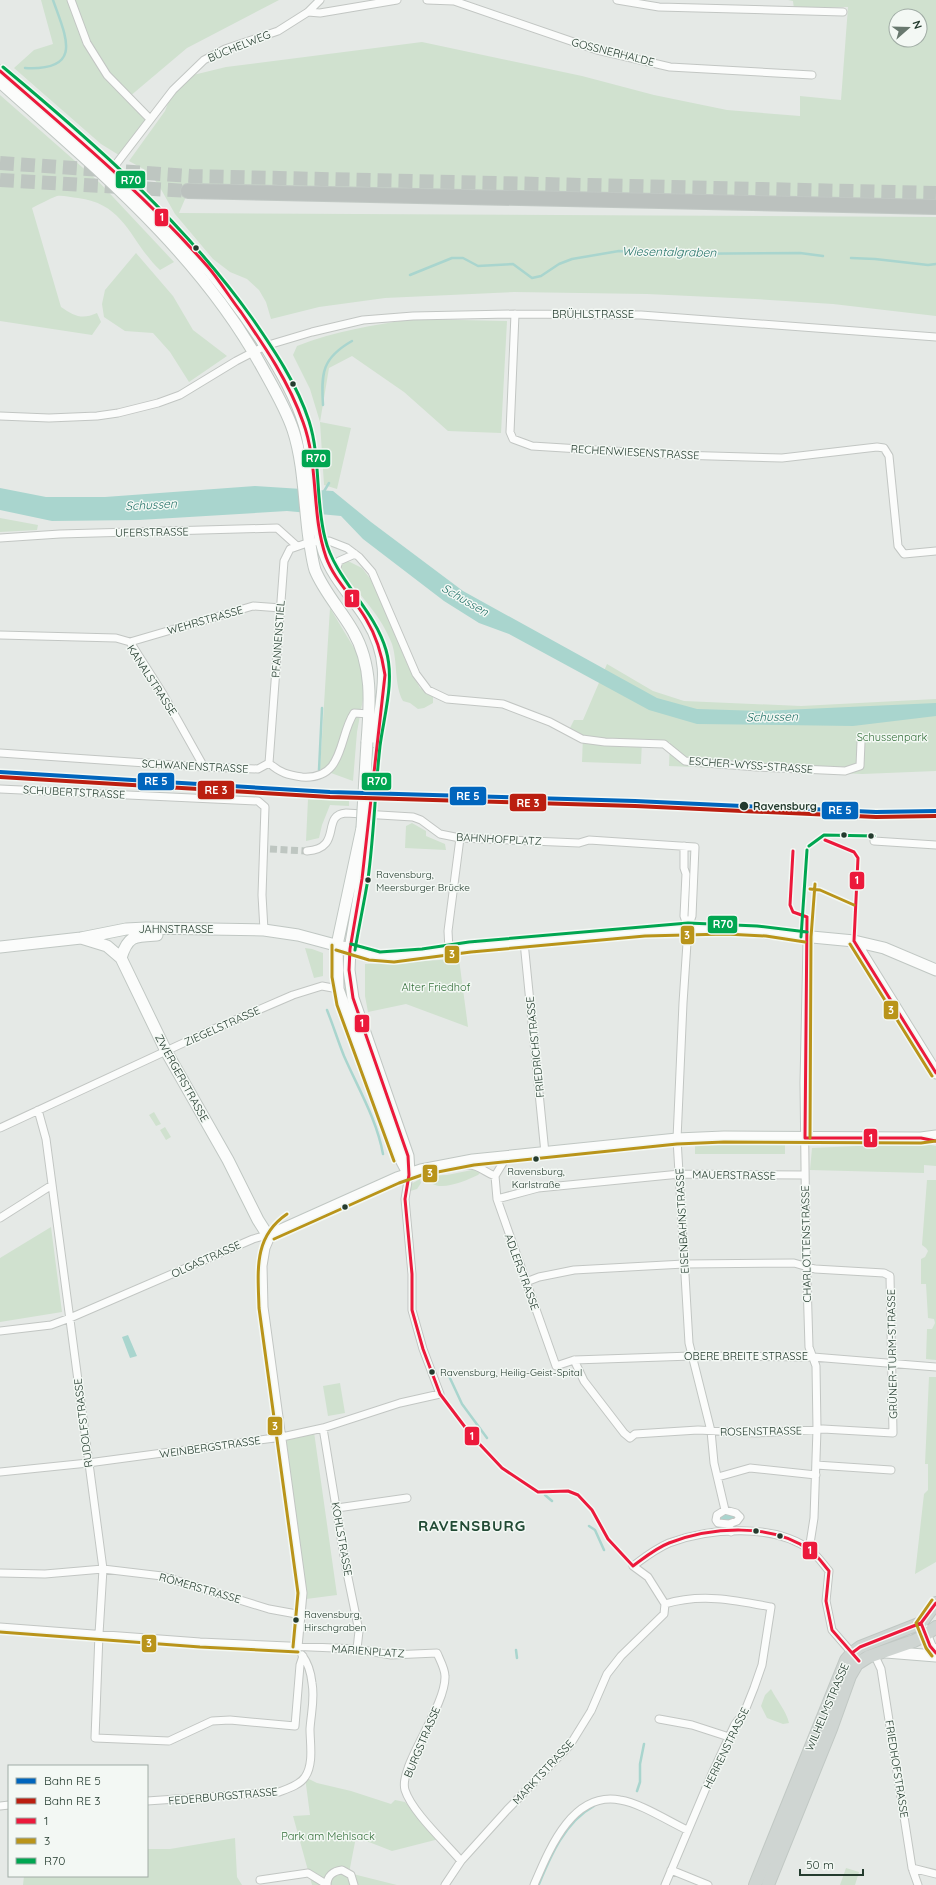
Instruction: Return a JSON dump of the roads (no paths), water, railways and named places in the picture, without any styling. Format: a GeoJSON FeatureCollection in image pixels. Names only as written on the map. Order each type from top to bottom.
{"type":"FeatureCollection","features":[{"type":"Feature","properties":{"kind":"highway"},"geometry":{"type":"LineString","coordinates":[[188,191],[936,208]]}},
{"type":"Feature","properties":{"kind":"main road"},"geometry":{"type":"LineString","coordinates":[[0,71],[109,173],[194,268],[221,302],[254,352],[293,429],[307,477],[317,518],[315,541],[316,571],[327,592],[354,633],[365,659],[370,695],[369,714],[372,742]]}},
{"type":"Feature","properties":{"kind":"main road"},"geometry":{"type":"LineString","coordinates":[[0,82],[171,227],[209,269],[265,346],[288,386],[304,423],[310,451],[307,477],[306,517],[315,541],[335,574],[367,620],[381,650],[385,676],[372,742],[362,879],[350,949],[349,970],[353,998],[408,1156],[409,1175]]}},
{"type":"Feature","properties":{"kind":"main road"},"geometry":{"type":"LineString","coordinates":[[365,828],[337,945],[338,989],[397,1152],[409,1175]]}},
{"type":"Feature","properties":{"kind":"main road","name":"JAHNSTRASSE"},"geometry":{"type":"LineString","coordinates":[[0,947],[80,938],[126,929],[264,930],[283,932],[380,957],[423,954],[524,942],[688,928],[757,931],[854,941],[884,948],[936,970]]}},
{"type":"Feature","properties":{"kind":"main road"},"geometry":{"type":"LineString","coordinates":[[121,958],[125,943],[133,938],[168,934],[184,929]]}},
{"type":"Feature","properties":{"kind":"main road","name":"ZWERGERSTRASSE"},"geometry":{"type":"LineString","coordinates":[[80,938],[107,946],[121,958],[166,1051],[242,1185],[258,1220],[265,1231],[272,1234]]}},
{"type":"Feature","properties":{"kind":"main road"},"geometry":{"type":"LineString","coordinates":[[854,941],[936,1073]]}},
{"type":"Feature","properties":{"kind":"main road"},"geometry":{"type":"LineString","coordinates":[[922,1138],[936,1136]]}},
{"type":"Feature","properties":{"kind":"main road","name":"OLGASTRASSE"},"geometry":{"type":"LineString","coordinates":[[272,1234],[364,1191],[409,1175],[445,1165],[507,1156],[677,1139],[724,1137],[922,1138]]}},
{"type":"Feature","properties":{"kind":"main road"},"geometry":{"type":"LineString","coordinates":[[922,1138],[936,1141]]}},
{"type":"Feature","properties":{"kind":"main road"},"geometry":{"type":"LineString","coordinates":[[856,1657],[860,1647],[920,1623],[936,1603]]}},
{"type":"Feature","properties":{"kind":"main road"},"geometry":{"type":"LineString","coordinates":[[920,1623],[932,1631]]}},
{"type":"Feature","properties":{"kind":"main road"},"geometry":{"type":"LineString","coordinates":[[878,1653],[932,1631]]}},
{"type":"Feature","properties":{"kind":"main road"},"geometry":{"type":"LineString","coordinates":[[932,1631],[930,1646],[936,1655]]}},
{"type":"Feature","properties":{"kind":"main road"},"geometry":{"type":"LineString","coordinates":[[856,1657],[878,1653],[896,1652],[936,1655]]}},
{"type":"Feature","properties":{"kind":"main road","name":"WILHELMSTRASSE"},"geometry":{"type":"LineString","coordinates":[[755,1885],[841,1672],[856,1657]]}},
{"type":"Feature","properties":{"kind":"main road","name":"WILHELMSTRASSE"},"geometry":{"type":"LineString","coordinates":[[768,1885],[831,1729],[856,1657]]}},
{"type":"Feature","properties":{"kind":"street"},"geometry":{"type":"LineString","coordinates":[[71,0],[87,43],[108,75],[150,118]]}},
{"type":"Feature","properties":{"kind":"street","name":"BÜCHELWEG"},"geometry":{"type":"LineString","coordinates":[[109,173],[172,90],[204,60],[225,50],[278,31],[308,12],[320,0]]}},
{"type":"Feature","properties":{"kind":"street"},"geometry":{"type":"LineString","coordinates":[[308,12],[320,13],[397,0]]}},
{"type":"Feature","properties":{"kind":"street","name":"GOSSNERHALDE"},"geometry":{"type":"LineString","coordinates":[[426,0],[454,1],[597,50],[670,66],[809,75]]}},
{"type":"Feature","properties":{"kind":"street"},"geometry":{"type":"LineString","coordinates":[[617,0],[659,7],[843,12]]}},
{"type":"Feature","properties":{"kind":"street","name":"BRÜHLSTRASSE"},"geometry":{"type":"LineString","coordinates":[[0,416],[49,418],[97,416],[118,413],[180,395],[265,346],[312,332],[362,320],[413,316],[515,314],[641,315],[936,337]]}},
{"type":"Feature","properties":{"kind":"street","name":"RECHENWIESENSTRASSE"},"geometry":{"type":"LineString","coordinates":[[515,314],[510,432],[513,439],[532,446],[678,455],[782,458],[877,447],[884,448],[888,456],[898,546],[904,554],[936,551]]}},
{"type":"Feature","properties":{"kind":"street","name":"UFERSTRASSE"},"geometry":{"type":"LineString","coordinates":[[0,538],[60,534],[277,528],[297,546]]}},
{"type":"Feature","properties":{"kind":"street"},"geometry":{"type":"LineString","coordinates":[[297,546],[315,541]]}},
{"type":"Feature","properties":{"kind":"street","name":"ESCHER-WYSS-STRASSE"},"geometry":{"type":"LineString","coordinates":[[315,541],[340,545],[355,554],[372,572],[416,674],[428,690],[447,700],[503,704],[550,722],[582,739],[605,742],[664,744],[685,761],[693,762],[757,767],[845,771],[860,766],[861,742]]}},
{"type":"Feature","properties":{"kind":"street","name":"PFANNENSTIEL"},"geometry":{"type":"LineString","coordinates":[[269,763],[284,561],[290,549],[297,546]]}},
{"type":"Feature","properties":{"kind":"street"},"geometry":{"type":"LineString","coordinates":[[335,574],[338,561],[355,554]]}},
{"type":"Feature","properties":{"kind":"street","name":"WEHRSTRASSE"},"geometry":{"type":"LineString","coordinates":[[130,642],[253,606],[281,608]]}},
{"type":"Feature","properties":{"kind":"street","name":"KANALSTRASSE"},"geometry":{"type":"LineString","coordinates":[[0,635],[116,638],[130,642],[163,694],[204,767]]}},
{"type":"Feature","properties":{"kind":"street"},"geometry":{"type":"LineString","coordinates":[[269,763],[286,775],[308,777],[319,775],[331,768],[340,752],[349,720],[354,713],[369,714]]}},
{"type":"Feature","properties":{"kind":"street","name":"SCHWANENSTRASSE"},"geometry":{"type":"LineString","coordinates":[[0,752],[204,767],[258,769],[269,763]]}},
{"type":"Feature","properties":{"kind":"street","name":"SCHUBERTSTRASSE"},"geometry":{"type":"LineString","coordinates":[[0,789],[258,800],[265,807],[266,849],[262,895],[264,930]]}},
{"type":"Feature","properties":{"kind":"street","name":"BAHNHOFPLATZ"},"geometry":{"type":"LineString","coordinates":[[307,851],[319,850],[327,844],[335,817],[340,814],[413,817],[421,820],[440,834],[460,838],[579,843],[589,840],[695,847]]}},
{"type":"Feature","properties":{"kind":"street"},"geometry":{"type":"LineString","coordinates":[[449,950],[448,931],[460,838]]}},
{"type":"Feature","properties":{"kind":"street"},"geometry":{"type":"LineString","coordinates":[[874,841],[936,845]]}},
{"type":"Feature","properties":{"kind":"street","name":"EISENBAHNSTRASSE"},"geometry":{"type":"LineString","coordinates":[[684,846],[684,868],[686,874],[684,916],[688,928]]}},
{"type":"Feature","properties":{"kind":"street","name":"EISENBAHNSTRASSE"},"geometry":{"type":"LineString","coordinates":[[695,847],[692,916],[688,928],[677,1139],[689,1343],[711,1431],[714,1463],[725,1510]]}},
{"type":"Feature","properties":{"kind":"street","name":"CHARLOTTENSTRASSE"},"geometry":{"type":"LineString","coordinates":[[806,937],[804,1138],[806,1267],[809,1347],[816,1366],[817,1429],[814,1518],[809,1550]]}},
{"type":"Feature","properties":{"kind":"street","name":"FRIEDRICHSTRASSE"},"geometry":{"type":"LineString","coordinates":[[524,942],[545,1153]]}},
{"type":"Feature","properties":{"kind":"street","name":"ZIEGELSTRASSE"},"geometry":{"type":"LineString","coordinates":[[0,1128],[166,1051],[293,995],[322,986],[338,989]]}},
{"type":"Feature","properties":{"kind":"street","name":"RUDOLFSTRASSE"},"geometry":{"type":"LineString","coordinates":[[38,1110],[46,1139],[103,1569],[95,1738],[169,1741],[212,1721],[230,1720],[295,1726],[300,1665],[303,1656]]}},
{"type":"Feature","properties":{"kind":"street"},"geometry":{"type":"LineString","coordinates":[[445,1165],[472,1165],[480,1167],[486,1173],[495,1176],[507,1156]]}},
{"type":"Feature","properties":{"kind":"street","name":"MAUERSTRASSE"},"geometry":{"type":"LineString","coordinates":[[497,1199],[538,1188],[680,1174],[805,1176]]}},
{"type":"Feature","properties":{"kind":"street","name":"WEINBERGSTRASSE"},"geometry":{"type":"LineString","coordinates":[[0,1472],[88,1463],[282,1437],[323,1428],[400,1403],[440,1394],[423,1349],[412,1310],[412,1274],[405,1199],[409,1175]]}},
{"type":"Feature","properties":{"kind":"street","name":"ADLERSTRASSE"},"geometry":{"type":"LineString","coordinates":[[495,1176],[497,1199],[556,1366]]}},
{"type":"Feature","properties":{"kind":"street"},"geometry":{"type":"LineString","coordinates":[[0,1218],[52,1185]]}},
{"type":"Feature","properties":{"kind":"street"},"geometry":{"type":"LineString","coordinates":[[272,1234],[266,1248],[262,1266],[264,1307],[303,1593],[298,1648]]}},
{"type":"Feature","properties":{"kind":"street","name":"OLGASTRASSE"},"geometry":{"type":"LineString","coordinates":[[0,1331],[50,1325],[70,1318],[253,1238],[272,1234]]}},
{"type":"Feature","properties":{"kind":"street"},"geometry":{"type":"LineString","coordinates":[[526,1282],[539,1276],[574,1270],[684,1264],[794,1263],[806,1267]]}},
{"type":"Feature","properties":{"kind":"street","name":"GRÜNER-TURM-STRASSE"},"geometry":{"type":"LineString","coordinates":[[806,1267],[884,1273],[890,1276],[893,1433]]}},
{"type":"Feature","properties":{"kind":"street","name":"OBERE BREITE STRASSE"},"geometry":{"type":"LineString","coordinates":[[556,1366],[574,1360],[692,1356],[813,1357],[936,1367]]}},
{"type":"Feature","properties":{"kind":"street","name":"ROSENSTRASSE"},"geometry":{"type":"LineString","coordinates":[[574,1360],[584,1381],[624,1433],[630,1438],[635,1434],[698,1430],[756,1433],[817,1429],[893,1433]]}},
{"type":"Feature","properties":{"kind":"street","name":"KOHLSTRASSE"},"geometry":{"type":"LineString","coordinates":[[323,1428],[346,1568],[359,1631],[357,1649]]}},
{"type":"Feature","properties":{"kind":"street"},"geometry":{"type":"LineString","coordinates":[[816,1465],[891,1470]]}},
{"type":"Feature","properties":{"kind":"street"},"geometry":{"type":"LineString","coordinates":[[718,1477],[750,1468],[816,1475]]}},
{"type":"Feature","properties":{"kind":"street"},"geometry":{"type":"LineString","coordinates":[[337,1508],[407,1498]]}},
{"type":"Feature","properties":{"kind":"street"},"geometry":{"type":"LineString","coordinates":[[725,1510],[736,1513],[740,1517],[737,1521],[729,1524],[718,1523],[716,1520],[718,1515],[725,1510]]}},
{"type":"Feature","properties":{"kind":"street"},"geometry":{"type":"LineString","coordinates":[[729,1524],[731,1532]]}},
{"type":"Feature","properties":{"kind":"street"},"geometry":{"type":"LineString","coordinates":[[665,1604],[648,1577],[633,1566],[653,1551],[669,1543],[698,1534],[757,1531],[771,1533],[789,1539],[809,1550],[829,1571],[826,1601],[832,1630],[856,1657]]}},
{"type":"Feature","properties":{"kind":"street","name":"RÖMERSTRASSE"},"geometry":{"type":"LineString","coordinates":[[0,1573],[45,1574],[103,1569],[162,1576],[269,1609],[302,1615]]}},
{"type":"Feature","properties":{"kind":"street","name":"HERRENSTRASSE"},"geometry":{"type":"LineString","coordinates":[[665,1604],[685,1599],[712,1598],[728,1599],[771,1607],[759,1673],[744,1712],[729,1737],[687,1830],[665,1885]]}},
{"type":"Feature","properties":{"kind":"street","name":"MARKTSTRASSE"},"geometry":{"type":"LineString","coordinates":[[445,1885],[461,1861],[507,1810],[570,1745],[591,1711],[607,1674],[621,1656],[664,1614],[665,1604]]}},
{"type":"Feature","properties":{"kind":"street","name":"MARIENPLATZ"},"geometry":{"type":"LineString","coordinates":[[0,1627],[298,1648],[357,1649],[391,1655],[437,1653]]}},
{"type":"Feature","properties":{"kind":"street","name":"FEDERBURGSTRASSE"},"geometry":{"type":"LineString","coordinates":[[148,1801],[279,1792],[292,1787],[305,1777],[310,1762],[310,1727],[314,1695],[306,1660],[298,1648]]}},
{"type":"Feature","properties":{"kind":"street","name":"BURGSTRASSE"},"geometry":{"type":"LineString","coordinates":[[437,1653],[445,1674],[445,1686],[409,1766],[404,1787],[413,1806],[461,1861]]}},
{"type":"Feature","properties":{"kind":"street","name":"FRIEDHOFSTRASSE"},"geometry":{"type":"LineString","coordinates":[[878,1653],[912,1868],[918,1885]]}},
{"type":"Feature","properties":{"kind":"street"},"geometry":{"type":"LineString","coordinates":[[660,1719],[692,1725],[729,1737]]}},
{"type":"Feature","properties":{"kind":"street"},"geometry":{"type":"LineString","coordinates":[[534,1885],[552,1846],[566,1823],[581,1809],[598,1800],[621,1800],[637,1804],[687,1830]]}},
{"type":"Feature","properties":{"kind":"street"},"geometry":{"type":"LineString","coordinates":[[912,1868],[936,1874]]}},
{"type":"Feature","properties":{"kind":"street"},"geometry":{"type":"LineString","coordinates":[[260,1880],[308,1873],[326,1884],[331,1874],[342,1870],[351,1875],[354,1885]]}},
{"type":"Feature","properties":{"kind":"street"},"geometry":{"type":"LineString","coordinates":[[671,1870],[708,1885]]}},
{"type":"Feature","properties":{"kind":"water","name":"Schussen"},"geometry":{"type":"Polygon","coordinates":[[[255,486],[333,491],[371,522],[463,591],[657,698],[697,709],[762,711],[936,703],[936,716],[853,726],[697,724],[649,710],[509,634],[479,623],[444,601],[363,539],[341,516],[287,511],[139,520],[52,521],[0,510],[0,488],[46,497],[105,497],[255,486]]]}},
{"type":"Feature","properties":{"kind":"water"},"geometry":{"type":"Polygon","coordinates":[[[128,1335],[137,1356],[130,1358],[122,1337],[128,1335]]]}},
{"type":"Feature","properties":{"kind":"water"},"geometry":{"type":"Polygon","coordinates":[[[727,1514],[737,1517],[731,1521],[719,1520],[721,1516],[727,1514]]]}},
{"type":"Feature","properties":{"kind":"waterway"},"geometry":{"type":"LineString","coordinates":[[25,68],[44,67],[56,64],[63,58],[66,49],[65,39],[53,0]]}},
{"type":"Feature","properties":{"kind":"waterway","name":"Wiesentalgraben"},"geometry":{"type":"LineString","coordinates":[[410,275],[452,258],[463,258],[478,266],[513,264],[532,278],[541,276],[559,264],[572,259],[619,251],[657,254],[800,253],[823,256]]}},
{"type":"Feature","properties":{"kind":"waterway","name":"Wiesentalgraben"},"geometry":{"type":"LineString","coordinates":[[851,258],[928,265],[936,264]]}},
{"type":"Feature","properties":{"kind":"waterway","name":"Wiesentalgraben"},"geometry":{"type":"LineString","coordinates":[[323,405],[323,375],[329,360],[342,347],[352,341]]}},
{"type":"Feature","properties":{"kind":"waterway","name":"Wiesentalgraben"},"geometry":{"type":"LineString","coordinates":[[323,493],[329,483]]}},
{"type":"Feature","properties":{"kind":"waterway"},"geometry":{"type":"LineString","coordinates":[[319,770],[322,708]]}},
{"type":"Feature","properties":{"kind":"waterway"},"geometry":{"type":"LineString","coordinates":[[327,1010],[344,1056],[372,1116],[383,1154]]}},
{"type":"Feature","properties":{"kind":"waterway"},"geometry":{"type":"LineString","coordinates":[[449,1376],[462,1404],[487,1438]]}},
{"type":"Feature","properties":{"kind":"waterway"},"geometry":{"type":"LineString","coordinates":[[545,1495],[552,1501]]}},
{"type":"Feature","properties":{"kind":"waterway"},"geometry":{"type":"LineString","coordinates":[[589,1526],[595,1530],[604,1550]]}},
{"type":"Feature","properties":{"kind":"waterway"},"geometry":{"type":"LineString","coordinates":[[516,1650],[517,1658]]}},
{"type":"Feature","properties":{"kind":"waterway"},"geometry":{"type":"LineString","coordinates":[[637,1791],[640,1782],[640,1764],[644,1744]]}},
{"type":"Feature","properties":{"kind":"waterway"},"geometry":{"type":"LineString","coordinates":[[539,1884],[554,1851],[567,1830],[575,1821],[594,1806]]}},
{"type":"Feature","properties":{"kind":"tunnel"},"geometry":{"type":"LineString","coordinates":[[0,163],[191,176],[936,193]]}},
{"type":"Feature","properties":{"kind":"tunnel"},"geometry":{"type":"LineString","coordinates":[[0,180],[188,191]]}},
{"type":"Feature","properties":{"kind":"tunnel"},"geometry":{"type":"LineString","coordinates":[[270,849],[307,851]]}},
{"type":"Feature","properties":{"kind":"place","name":"Ravensburg"},"geometry":{"type":"Point","coordinates":[744,806]}},
{"type":"Feature","properties":{"kind":"place","name":"Ravensburg, Meersburger Brücke"},"geometry":{"type":"Point","coordinates":[368,880]}},
{"type":"Feature","properties":{"kind":"place","name":"Ravensburg, Karlstraße"},"geometry":{"type":"Point","coordinates":[536,1159]}},
{"type":"Feature","properties":{"kind":"place","name":"Ravensburg, Heilig-Geist-Spital"},"geometry":{"type":"Point","coordinates":[432,1372]}},
{"type":"Feature","properties":{"kind":"place","name":"Ravensburg, Hirschgraben"},"geometry":{"type":"Point","coordinates":[296,1620]}},
{"type":"Feature","properties":{"kind":"district","name":"RAVENSBURG"},"geometry":{"type":"Point","coordinates":[472,1526]}},
{"type":"Feature","properties":{"kind":"park label","name":"Schussenpark"},"geometry":{"type":"Point","coordinates":[892,737]}},
{"type":"Feature","properties":{"kind":"park label","name":"Alter Friedhof"},"geometry":{"type":"Point","coordinates":[436,987]}},
{"type":"Feature","properties":{"kind":"park label","name":"Park am Mehlsack"},"geometry":{"type":"Point","coordinates":[328,1836]}}]}
